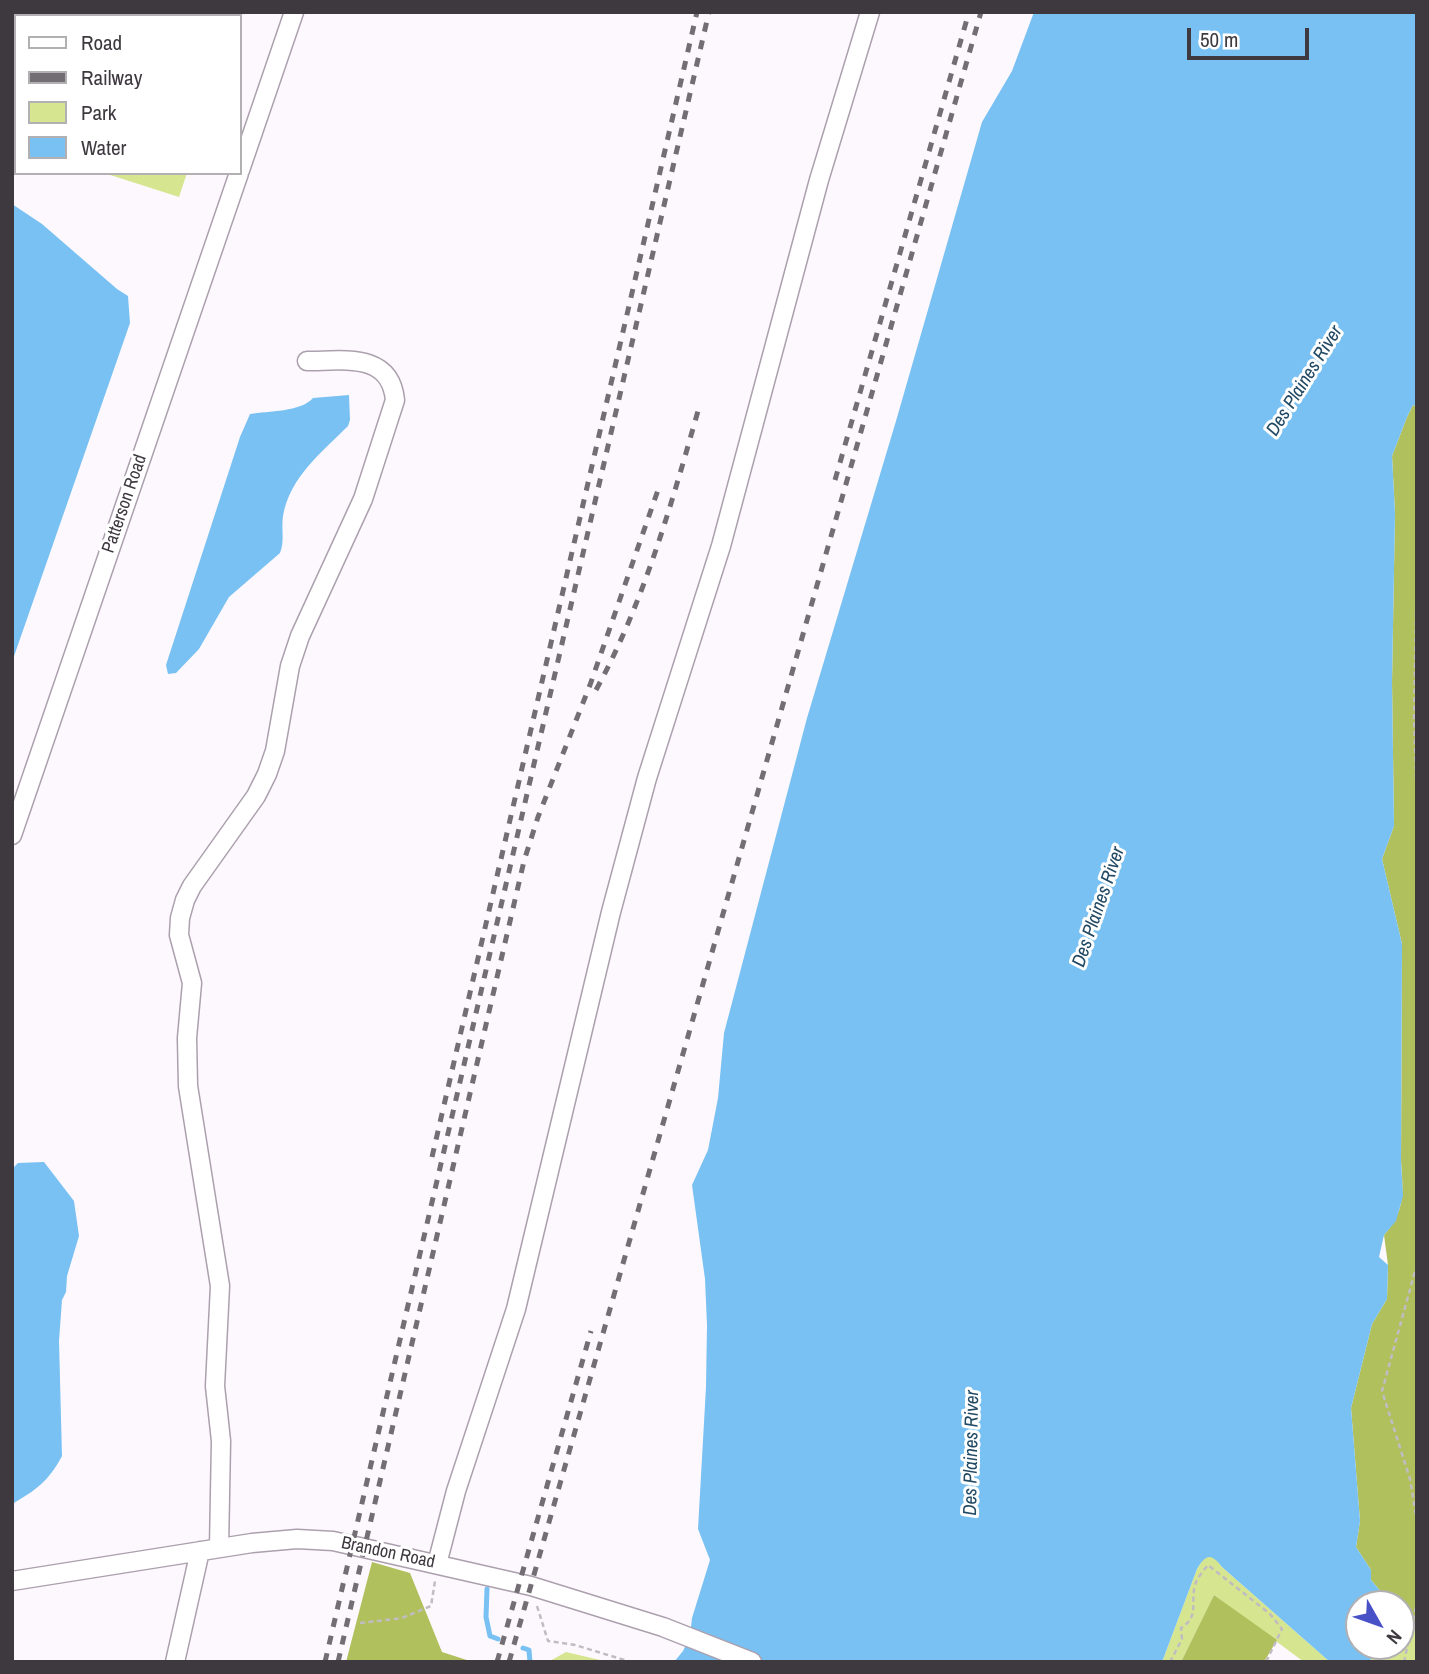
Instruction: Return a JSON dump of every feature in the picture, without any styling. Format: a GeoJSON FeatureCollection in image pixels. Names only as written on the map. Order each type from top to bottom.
{"type":"FeatureCollection","features":[{"type":"Feature","properties":{"kind":"street","name":"Patterson Road"},"geometry":{"type":"LineString","coordinates":[[242,163],[294,12]]}},
{"type":"Feature","properties":{"kind":"street"},"geometry":{"type":"LineString","coordinates":[[438,1563],[456,1490],[516,1309],[611,912],[648,778],[721,545],[819,180],[870,12]]}},
{"type":"Feature","properties":{"kind":"street","name":"Patterson Road"},"geometry":{"type":"LineString","coordinates":[[12,835],[238,175]]}},
{"type":"Feature","properties":{"kind":"street"},"geometry":{"type":"LineString","coordinates":[[219,1548],[221,1441],[215,1386],[220,1286],[188,1086],[187,1038],[192,983],[179,935],[180,918],[192,886],[249,806],[267,774],[275,751],[290,666],[300,636],[363,499],[396,400],[389,377],[382,369],[371,364],[307,361]]}},
{"type":"Feature","properties":{"kind":"street","name":"Brandon Road"},"geometry":{"type":"LineString","coordinates":[[12,1581],[219,1548],[297,1539],[333,1541],[531,1586],[663,1628],[752,1662]]}},
{"type":"Feature","properties":{"kind":"street"},"geometry":{"type":"LineString","coordinates":[[175,1662],[200,1551]]}},
{"type":"Feature","properties":{"kind":"path"},"geometry":{"type":"LineString","coordinates":[[1417,561],[1414,716],[1417,807]]}},
{"type":"Feature","properties":{"kind":"path"},"geometry":{"type":"LineString","coordinates":[[1417,1264],[1382,1391],[1410,1479],[1417,1522]]}},
{"type":"Feature","properties":{"kind":"path"},"geometry":{"type":"LineString","coordinates":[[360,1623],[402,1618],[431,1606],[438,1563]]}},
{"type":"Feature","properties":{"kind":"path"},"geometry":{"type":"LineString","coordinates":[[1170,1662],[1182,1639],[1181,1629],[1195,1609],[1195,1582],[1208,1565],[1269,1614],[1282,1629],[1266,1662]]}},
{"type":"Feature","properties":{"kind":"path"},"geometry":{"type":"LineString","coordinates":[[531,1586],[548,1641],[575,1645],[631,1662]]}},
{"type":"Feature","properties":{"kind":"path"},"geometry":{"type":"LineString","coordinates":[[1404,1662],[1417,1602]]}},
{"type":"Feature","properties":{"kind":"green space"},"geometry":{"type":"Polygon","coordinates":[[[12,12],[243,12],[242,16],[14,14],[12,144],[12,12]]]}},
{"type":"Feature","properties":{"kind":"green space"},"geometry":{"type":"Polygon","coordinates":[[[110,175],[186,175],[179,197],[110,175]]]}},
{"type":"Feature","properties":{"kind":"green space"},"geometry":{"type":"Polygon","coordinates":[[[1413,405],[1417,406],[1417,1625],[1415,1590],[1379,1590],[1371,1580],[1371,1570],[1356,1547],[1360,1521],[1351,1408],[1372,1324],[1387,1299],[1388,1265],[1384,1235],[1400,1209],[1402,1191],[1402,944],[1382,859],[1394,826],[1392,682],[1395,513],[1392,456],[1413,405]]]}},
{"type":"Feature","properties":{"kind":"green space"},"geometry":{"type":"Polygon","coordinates":[[[1208,1555],[1214,1556],[1222,1567],[1330,1662],[1304,1662],[1214,1595],[1181,1662],[1162,1662],[1197,1569],[1208,1555]]]}},
{"type":"Feature","properties":{"kind":"green space"},"geometry":{"type":"Polygon","coordinates":[[[372,1562],[410,1573],[442,1652],[473,1662],[346,1662],[372,1562]]]}},
{"type":"Feature","properties":{"kind":"green space"},"geometry":{"type":"Polygon","coordinates":[[[1214,1595],[1277,1640],[1264,1662],[1181,1662],[1214,1595]]]}},
{"type":"Feature","properties":{"kind":"green space"},"geometry":{"type":"Polygon","coordinates":[[[1417,1625],[1417,1662],[1368,1662],[1415,1660],[1417,1625]]]}},
{"type":"Feature","properties":{"kind":"green space"},"geometry":{"type":"Polygon","coordinates":[[[566,1652],[600,1660],[604,1662],[548,1662],[566,1652]]]}},
{"type":"Feature","properties":{"kind":"water","name":"Des Plaines River"},"geometry":{"type":"Polygon","coordinates":[[[1034,12],[1417,12],[1417,406],[1413,405],[1407,417],[1392,456],[1395,513],[1392,682],[1394,826],[1382,859],[1402,944],[1403,1196],[1396,1221],[1384,1235],[1379,1257],[1388,1265],[1387,1299],[1372,1324],[1351,1408],[1360,1521],[1356,1547],[1371,1570],[1371,1580],[1379,1590],[1345,1590],[1345,1660],[1370,1660],[1368,1662],[1330,1662],[1215,1559],[1209,1557],[1203,1560],[1197,1569],[1162,1662],[674,1662],[690,1636],[692,1618],[710,1560],[698,1529],[707,1325],[705,1279],[692,1185],[708,1150],[718,1098],[724,1033],[807,718],[982,122],[1012,71],[1034,12]]]}},
{"type":"Feature","properties":{"kind":"water"},"geometry":{"type":"Polygon","coordinates":[[[12,204],[42,224],[128,296],[130,323],[12,662],[12,204]]]}},
{"type":"Feature","properties":{"kind":"water"},"geometry":{"type":"Polygon","coordinates":[[[349,395],[348,426],[308,466],[292,489],[283,516],[280,553],[229,597],[199,649],[176,673],[168,674],[166,665],[240,437],[250,414],[301,406],[313,398],[349,395]]]}},
{"type":"Feature","properties":{"kind":"water"},"geometry":{"type":"Polygon","coordinates":[[[44,1162],[74,1201],[79,1236],[62,1300],[59,1341],[62,1456],[41,1484],[12,1504],[12,1169],[18,1163],[44,1162]]]}},
{"type":"Feature","properties":{"kind":"waterway"},"geometry":{"type":"LineString","coordinates":[[487,1589],[486,1617],[490,1636],[498,1639]]}},
{"type":"Feature","properties":{"kind":"waterway"},"geometry":{"type":"LineString","coordinates":[[523,1648],[529,1650],[530,1662]]}},
{"type":"Feature","properties":{"kind":"railway"},"geometry":{"type":"LineString","coordinates":[[432,1157],[697,12]]}},
{"type":"Feature","properties":{"kind":"railway"},"geometry":{"type":"LineString","coordinates":[[325,1662],[709,12]]}},
{"type":"Feature","properties":{"kind":"railway"},"geometry":{"type":"LineString","coordinates":[[835,480],[969,12]]}},
{"type":"Feature","properties":{"kind":"railway"},"geometry":{"type":"LineString","coordinates":[[509,1662],[981,12]]}},
{"type":"Feature","properties":{"kind":"railway"},"geometry":{"type":"LineString","coordinates":[[596,690],[643,586],[668,514],[700,404]]}},
{"type":"Feature","properties":{"kind":"railway"},"geometry":{"type":"LineString","coordinates":[[338,1662],[524,861],[538,817],[590,685],[658,490]]}},
{"type":"Feature","properties":{"kind":"railway"},"geometry":{"type":"LineString","coordinates":[[497,1662],[591,1331]]}}]}
